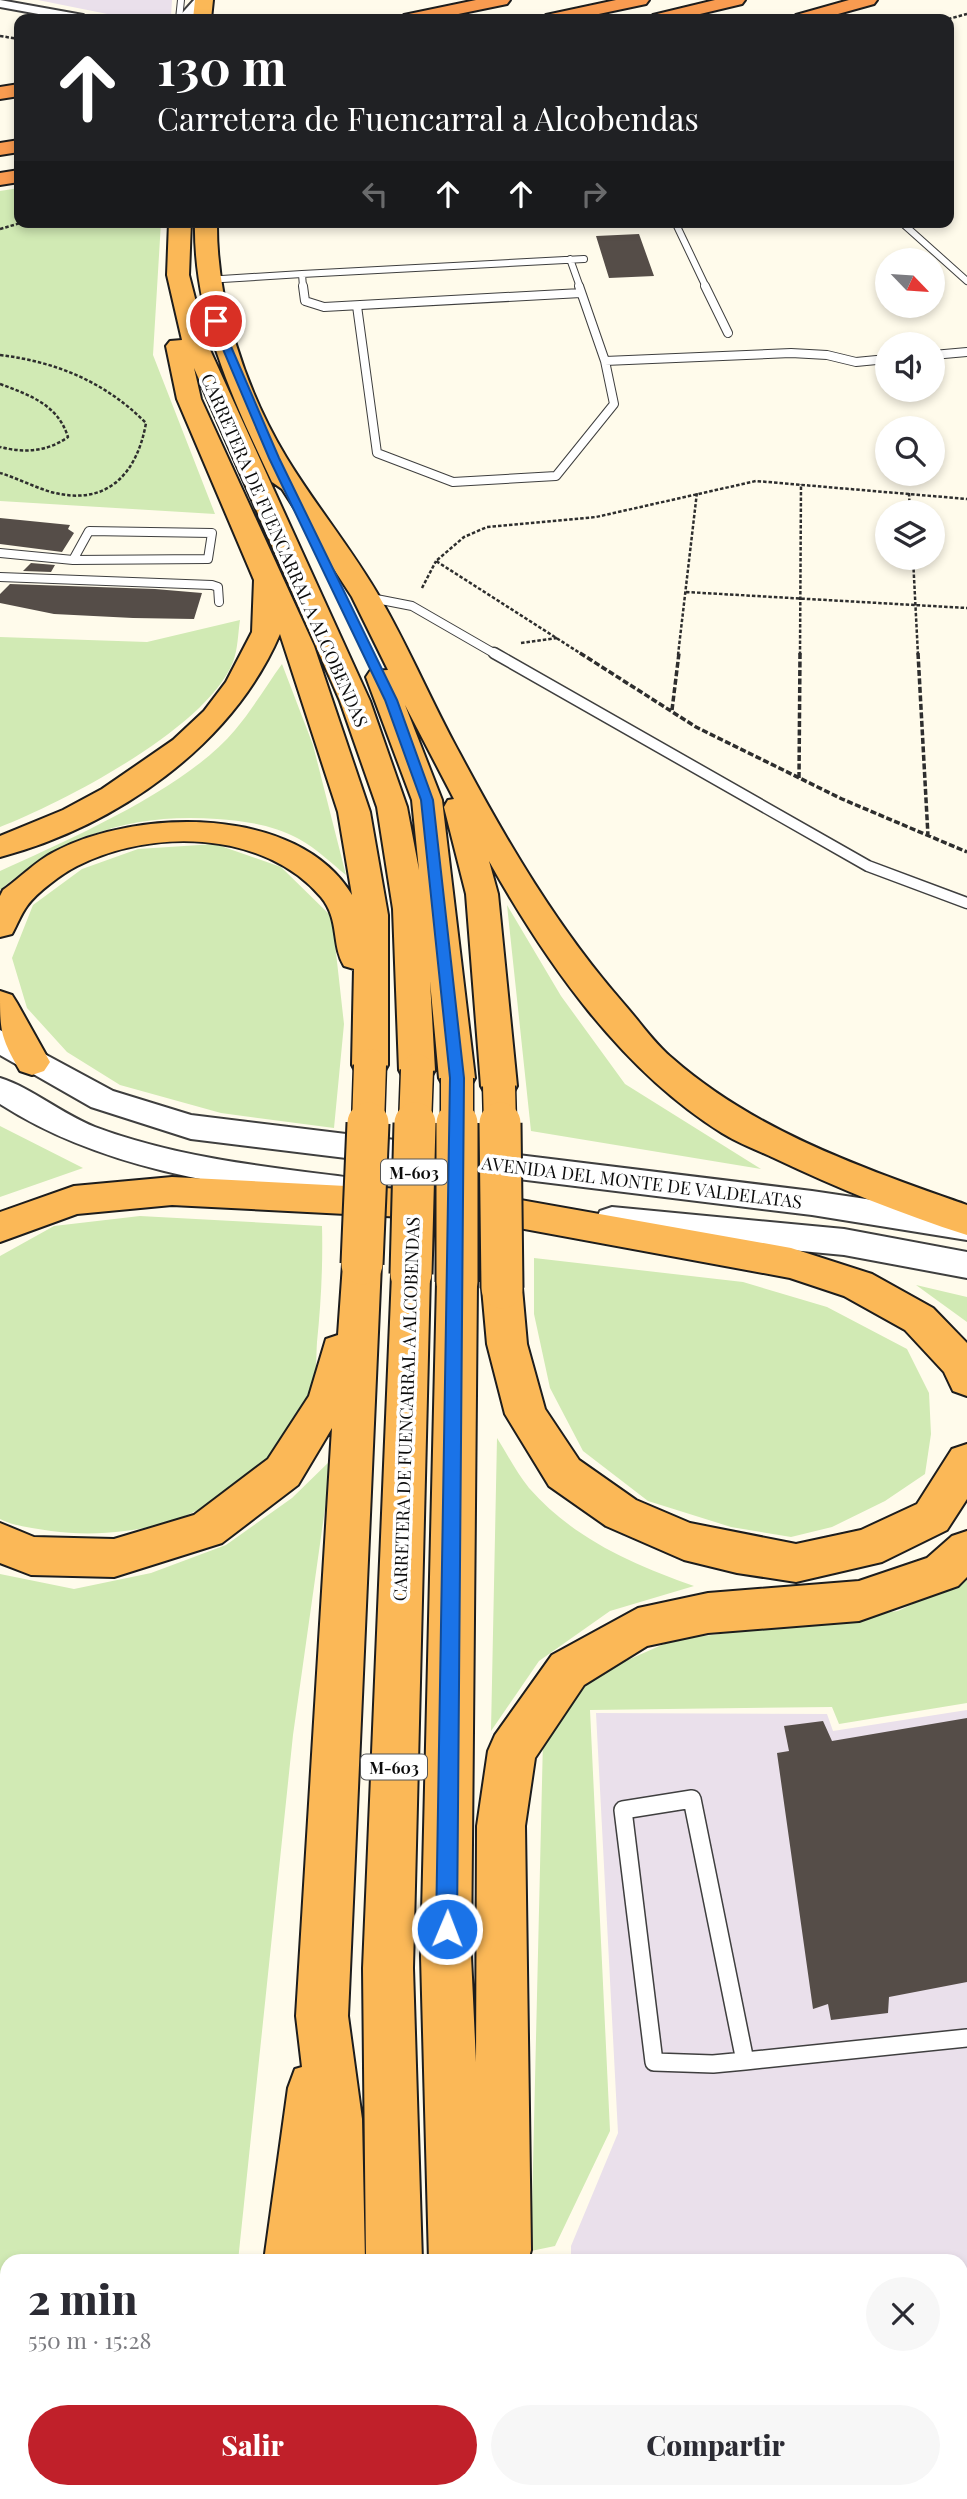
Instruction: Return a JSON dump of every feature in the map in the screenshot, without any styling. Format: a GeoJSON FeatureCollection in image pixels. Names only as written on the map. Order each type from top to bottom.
{"type":"FeatureCollection","features":[{"type":"Feature","properties":{"kind":"highway"},"geometry":{"type":"LineString","coordinates":[[434,14],[501,0]]}},
{"type":"Feature","properties":{"kind":"highway"},"geometry":{"type":"LineString","coordinates":[[679,14],[736,0]]}},
{"type":"Feature","properties":{"kind":"highway"},"geometry":{"type":"LineString","coordinates":[[819,14],[868,0]]}},
{"type":"Feature","properties":{"kind":"highway"},"geometry":{"type":"LineString","coordinates":[[576,14],[637,1]]}},
{"type":"Feature","properties":{"kind":"highway","name":"CARRETERA DE FUENCARRAL A ALCOBENDAS"},"geometry":{"type":"LineString","coordinates":[[181,228],[192,278],[194,341],[355,701],[392,807],[409,909],[417,1070],[388,1968],[394,2254]]}},
{"type":"Feature","properties":{"kind":"highway","name":"CARRETERA DE FUENCARRAL A ALCOBENDAS"},"geometry":{"type":"LineString","coordinates":[[204,228],[192,278],[216,321],[274,458],[391,700],[427,800],[457,1078],[457,1282],[446,1956],[457,2254]]}},
{"type":"Feature","properties":{"kind":"highway"},"geometry":{"type":"LineString","coordinates":[[192,278],[172,316],[189,399],[265,574],[300,646],[354,812],[372,915],[370,1065],[362,1264],[323,2016],[293,2254]]}},
{"type":"Feature","properties":{"kind":"highway"},"geometry":{"type":"LineString","coordinates":[[274,458],[366,597],[445,755],[528,901],[584,980],[658,1066],[735,1124],[847,1177],[967,1220]]}},
{"type":"Feature","properties":{"kind":"highway"},"geometry":{"type":"LineString","coordinates":[[0,847],[34,836],[131,786],[205,728],[249,672],[268,628],[265,574]]}},
{"type":"Feature","properties":{"kind":"highway"},"geometry":{"type":"LineString","coordinates":[[445,755],[482,894],[499,1086],[502,1288],[507,1344],[526,1414],[564,1473],[621,1513],[684,1541],[737,1554],[796,1563],[867,1548],[932,1517],[967,1462]]}},
{"type":"Feature","properties":{"kind":"highway"},"geometry":{"type":"LineString","coordinates":[[0,926],[15,898],[65,859],[123,838],[187,831],[243,837],[294,857],[333,890],[352,922],[370,1065]]}},
{"type":"Feature","properties":{"kind":"highway"},"geometry":{"type":"LineString","coordinates":[[0,1003],[32,1062]]}},
{"type":"Feature","properties":{"kind":"highway"},"geometry":{"type":"LineString","coordinates":[[0,1227],[74,1200],[172,1191],[481,1207],[791,1263],[858,1285],[919,1320],[962,1364],[967,1379]]}},
{"type":"Feature","properties":{"kind":"highway"},"geometry":{"type":"LineString","coordinates":[[0,1542],[31,1556],[114,1558],[207,1530],[283,1472],[328,1400],[362,1264]]}},
{"type":"Feature","properties":{"kind":"highway"},"geometry":{"type":"LineString","coordinates":[[500,2254],[501,1826],[512,1751],[568,1670],[638,1628],[708,1613],[859,1601],[942,1572],[967,1549]]}},
{"type":"Feature","properties":{"kind":"highway"},"geometry":{"type":"LineString","coordinates":[[323,2016],[335,2119],[337,2254]]}},
{"type":"Feature","properties":{"kind":"street"},"geometry":{"type":"LineString","coordinates":[[190,14],[202,0]]}},
{"type":"Feature","properties":{"kind":"street"},"geometry":{"type":"LineString","coordinates":[[0,3],[57,14]]}},
{"type":"Feature","properties":{"kind":"street","name":"AVENIDA DEL MONTE DE VALDELATAS"},"geometry":{"type":"LineString","coordinates":[[0,1041],[32,1062],[102,1099],[191,1127],[812,1203],[967,1227]]}},
{"type":"Feature","properties":{"kind":"street","name":"AVENIDA DEL MONTE DE VALDELATAS"},"geometry":{"type":"LineString","coordinates":[[0,1089],[15,1100],[106,1145],[225,1173],[481,1207],[844,1242],[967,1265]]}},
{"type":"Feature","properties":{"kind":"lane"},"geometry":{"type":"LineString","coordinates":[[678,228],[728,333]]}},
{"type":"Feature","properties":{"kind":"lane"},"geometry":{"type":"LineString","coordinates":[[908,228],[967,281]]}},
{"type":"Feature","properties":{"kind":"lane"},"geometry":{"type":"LineString","coordinates":[[192,278],[584,259]]}},
{"type":"Feature","properties":{"kind":"lane"},"geometry":{"type":"LineString","coordinates":[[357,306],[377,453],[453,482],[556,476],[614,404],[605,361],[570,260]]}},
{"type":"Feature","properties":{"kind":"lane"},"geometry":{"type":"LineString","coordinates":[[302,274],[305,301],[312,305],[357,306],[581,293]]}},
{"type":"Feature","properties":{"kind":"lane"},"geometry":{"type":"LineString","coordinates":[[945,354],[967,352]]}},
{"type":"Feature","properties":{"kind":"lane"},"geometry":{"type":"LineString","coordinates":[[605,361],[791,353],[827,355],[856,362],[875,360]]}},
{"type":"Feature","properties":{"kind":"lane"},"geometry":{"type":"LineString","coordinates":[[0,554],[73,560],[208,559],[212,533],[89,531],[73,560]]}},
{"type":"Feature","properties":{"kind":"lane"},"geometry":{"type":"LineString","coordinates":[[0,577],[212,585],[218,587],[219,602]]}},
{"type":"Feature","properties":{"kind":"lane"},"geometry":{"type":"LineString","coordinates":[[366,597],[412,606],[868,866],[967,904]]}},
{"type":"Feature","properties":{"kind":"lane"},"geometry":{"type":"LineString","coordinates":[[745,2061],[692,1799],[623,1810],[654,2062],[713,2064],[745,2061],[967,2038]]}},
{"type":"Feature","properties":{"kind":"path"},"geometry":{"type":"LineString","coordinates":[[0,355],[41,362],[72,372],[130,404],[146,423],[144,443],[134,467],[120,483],[86,495],[58,493],[0,472]]}},
{"type":"Feature","properties":{"kind":"path"},"geometry":{"type":"LineString","coordinates":[[0,384],[30,394],[50,407],[65,422],[68,436],[51,449],[10,450],[0,447]]}},
{"type":"Feature","properties":{"kind":"path"},"geometry":{"type":"LineString","coordinates":[[412,606],[436,561],[464,537],[487,527],[596,517],[698,492],[757,481],[967,499]]}},
{"type":"Feature","properties":{"kind":"path"},"geometry":{"type":"LineString","coordinates":[[799,778],[801,484]]}},
{"type":"Feature","properties":{"kind":"path"},"geometry":{"type":"LineString","coordinates":[[672,711],[698,492]]}},
{"type":"Feature","properties":{"kind":"path"},"geometry":{"type":"LineString","coordinates":[[909,493],[910,500]]}},
{"type":"Feature","properties":{"kind":"path"},"geometry":{"type":"LineString","coordinates":[[436,561],[696,727],[799,778],[967,852]]}},
{"type":"Feature","properties":{"kind":"path"},"geometry":{"type":"LineString","coordinates":[[914,570],[928,836]]}},
{"type":"Feature","properties":{"kind":"path"},"geometry":{"type":"LineString","coordinates":[[686,592],[967,608]]}},
{"type":"Feature","properties":{"kind":"shaded area"},"geometry":{"type":"Polygon","coordinates":[[[38,0],[172,0],[171,14],[107,14],[38,0]]]}},
{"type":"Feature","properties":{"kind":"shaded area"},"geometry":{"type":"Polygon","coordinates":[[[967,1710],[967,2254],[571,2254],[571,2246],[618,2133],[596,1713],[827,1714],[833,1731],[967,1710]]]}},
{"type":"Feature","properties":{"kind":"green space"},"geometry":{"type":"Polygon","coordinates":[[[14,189],[14,228],[161,228],[153,355],[215,514],[0,501],[0,191],[14,189]]]}},
{"type":"Feature","properties":{"kind":"green space"},"geometry":{"type":"Polygon","coordinates":[[[240,620],[233,662],[218,687],[195,712],[131,760],[60,800],[0,827],[0,637],[147,642],[240,620]]]}},
{"type":"Feature","properties":{"kind":"green space"},"geometry":{"type":"Polygon","coordinates":[[[282,664],[313,745],[346,875],[311,847],[280,830],[238,821],[186,818],[128,824],[75,842],[25,871],[0,890],[0,871],[125,811],[158,792],[214,752],[235,730],[282,664]]]}},
{"type":"Feature","properties":{"kind":"green space"},"geometry":{"type":"Polygon","coordinates":[[[215,844],[281,867],[332,917],[344,1024],[334,1128],[221,1113],[120,1085],[67,1052],[27,1008],[12,958],[33,905],[82,869],[138,849],[215,844]]]}},
{"type":"Feature","properties":{"kind":"green space"},"geometry":{"type":"Polygon","coordinates":[[[507,905],[561,996],[625,1084],[761,1169],[531,1131],[507,905]]]}},
{"type":"Feature","properties":{"kind":"green space"},"geometry":{"type":"Polygon","coordinates":[[[0,1126],[83,1168],[0,1197],[0,1126]]]}},
{"type":"Feature","properties":{"kind":"green space"},"geometry":{"type":"Polygon","coordinates":[[[140,1216],[322,1226],[316,1369],[305,1405],[264,1462],[227,1493],[187,1515],[155,1526],[103,1533],[68,1533],[6,1522],[0,1519],[0,1256],[54,1226],[140,1216]]]}},
{"type":"Feature","properties":{"kind":"green space"},"geometry":{"type":"Polygon","coordinates":[[[534,1258],[743,1282],[827,1307],[907,1349],[929,1393],[931,1434],[925,1474],[885,1501],[832,1527],[791,1537],[731,1527],[648,1501],[583,1451],[550,1388],[534,1314],[534,1258]]]}},
{"type":"Feature","properties":{"kind":"green space"},"geometry":{"type":"Polygon","coordinates":[[[916,1285],[967,1297],[967,1322],[916,1285]]]}},
{"type":"Feature","properties":{"kind":"green space"},"geometry":{"type":"Polygon","coordinates":[[[497,1438],[529,1488],[565,1522],[626,1559],[694,1586],[610,1611],[539,1661],[491,1731],[497,1438]]]}},
{"type":"Feature","properties":{"kind":"green space"},"geometry":{"type":"Polygon","coordinates":[[[332,1459],[293,1735],[239,2254],[0,2254],[0,1574],[74,1589],[151,1573],[226,1545],[292,1498],[332,1459]]]}},
{"type":"Feature","properties":{"kind":"green space"},"geometry":{"type":"Polygon","coordinates":[[[967,1578],[967,1703],[839,1724],[832,1707],[590,1710],[610,2131],[555,2246],[531,2251],[543,1740],[562,1706],[594,1675],[673,1640],[898,1611],[967,1578]]]}},
{"type":"Feature","properties":{"kind":"building"},"geometry":{"type":"Polygon","coordinates":[[[639,234],[654,276],[609,278],[596,236],[639,234]]]}},
{"type":"Feature","properties":{"kind":"building"},"geometry":{"type":"Polygon","coordinates":[[[0,518],[70,525],[68,529],[74,533],[62,552],[0,544],[0,518]]]}},
{"type":"Feature","properties":{"kind":"building"},"geometry":{"type":"Polygon","coordinates":[[[31,563],[55,565],[51,572],[23,571],[31,563]]]}},
{"type":"Feature","properties":{"kind":"building"},"geometry":{"type":"Polygon","coordinates":[[[10,584],[202,593],[194,619],[133,618],[54,614],[0,603],[0,594],[10,584]]]}},
{"type":"Feature","properties":{"kind":"building"},"geometry":{"type":"Polygon","coordinates":[[[967,1718],[967,1982],[889,1997],[888,2013],[831,2020],[828,2004],[813,2009],[777,1753],[789,1751],[784,1726],[823,1721],[832,1741],[967,1718]]]}},
{"type":"Feature","properties":{"kind":"route"},"geometry":{"type":"LineString","coordinates":[[216,321],[274,458],[391,700],[427,800],[457,1078],[457,1282],[447,1929]]}}]}
